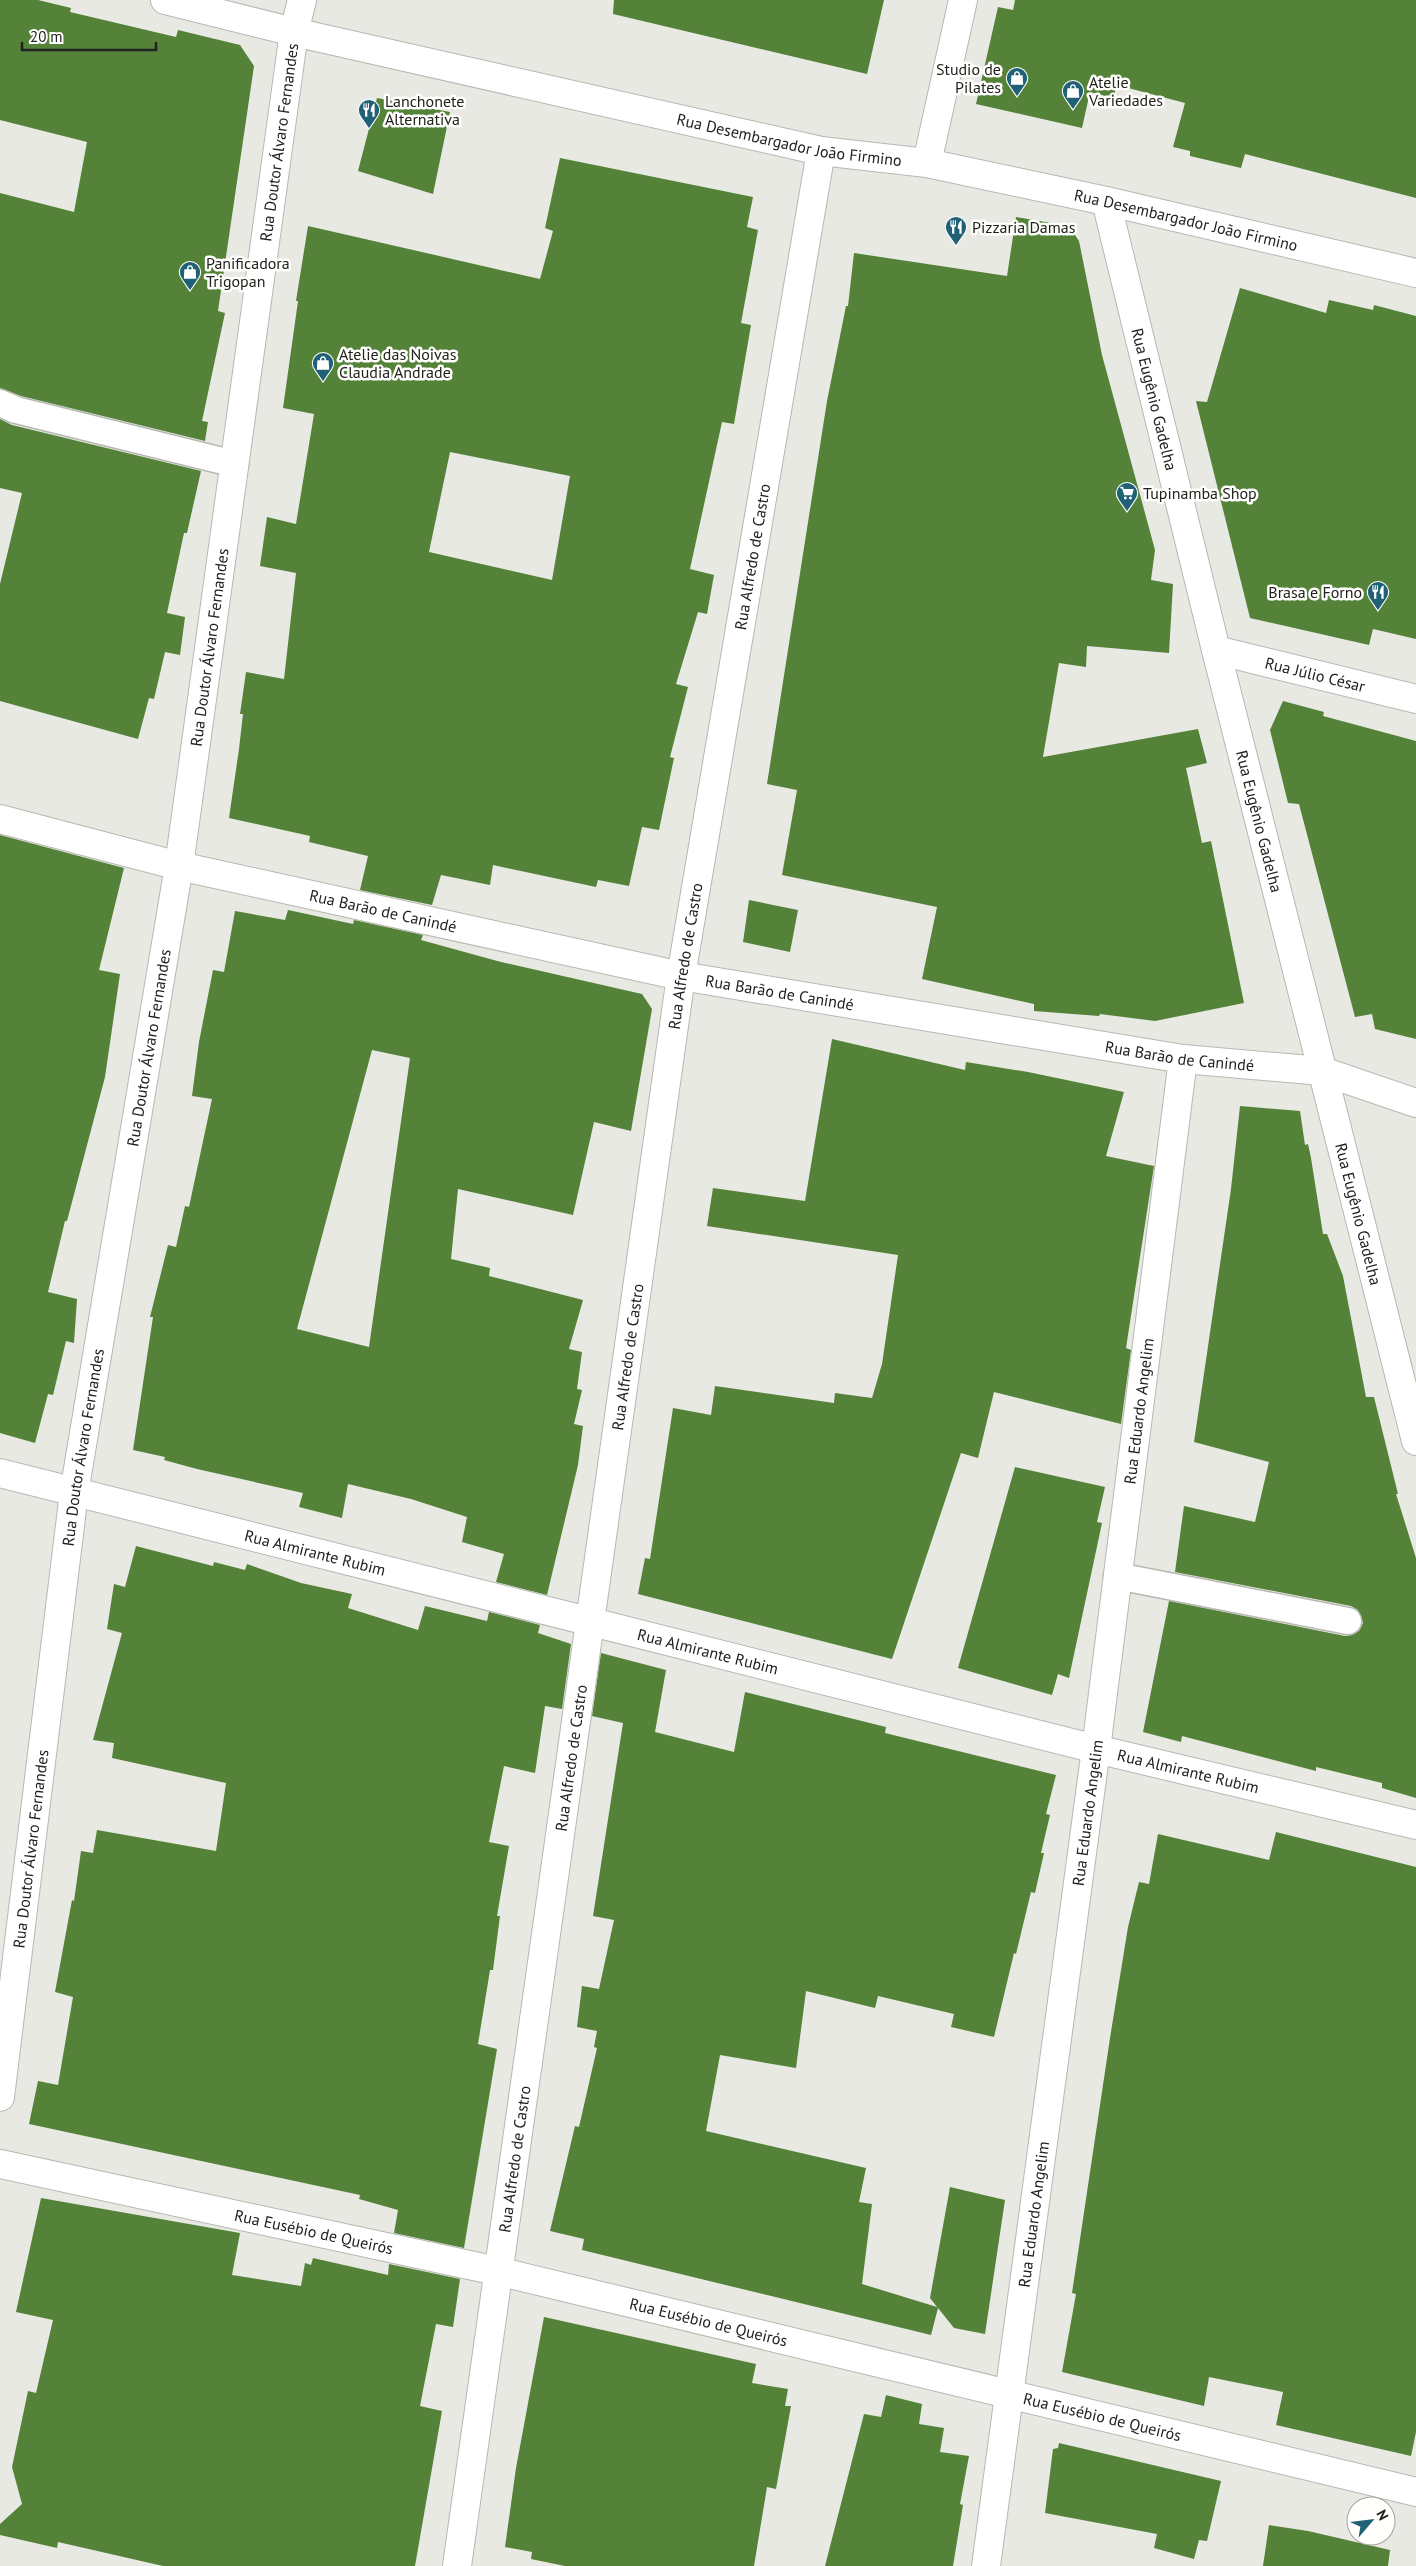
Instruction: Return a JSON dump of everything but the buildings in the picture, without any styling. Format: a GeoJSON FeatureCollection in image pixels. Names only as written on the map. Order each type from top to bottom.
{"type":"FeatureCollection","features":[{"type":"Feature","properties":{"kind":"street","name":"Rua Desembargador João Firmino"},"geometry":{"type":"LineString","coordinates":[[164,0],[294,32],[821,151],[927,163],[1106,201],[1416,273]]}},
{"type":"Feature","properties":{"kind":"street","name":"Rua Doutor Álvaro Fernandes"},"geometry":{"type":"LineString","coordinates":[[0,2096],[74,1493],[179,866],[294,32],[302,0]]}},
{"type":"Feature","properties":{"kind":"street"},"geometry":{"type":"LineString","coordinates":[[927,163],[963,0]]}},
{"type":"Feature","properties":{"kind":"street","name":"Rua Alfredo de Castro"},"geometry":{"type":"LineString","coordinates":[[457,2566],[588,1620],[681,976],[821,151]]}},
{"type":"Feature","properties":{"kind":"street","name":"Rua Eugênio Gadelha"},"geometry":{"type":"LineString","coordinates":[[1106,201],[1216,650],[1416,1441]]}},
{"type":"Feature","properties":{"kind":"street","name":"Rua Júlio César"},"geometry":{"type":"LineString","coordinates":[[1216,650],[1416,699]]}},
{"type":"Feature","properties":{"kind":"street","name":"Rua Barão de Canindé"},"geometry":{"type":"LineString","coordinates":[[0,820],[179,866],[681,976],[1183,1059],[1322,1071],[1416,1103]]}},
{"type":"Feature","properties":{"kind":"street","name":"Rua Eduardo Angelim"},"geometry":{"type":"LineString","coordinates":[[986,2566],[1096,1749],[1183,1059]]}},
{"type":"Feature","properties":{"kind":"street","name":"Rua Almirante Rubim"},"geometry":{"type":"LineString","coordinates":[[0,1473],[1096,1749],[1416,1825]]}},
{"type":"Feature","properties":{"kind":"street","name":"Rua Eusébio de Queirós"},"geometry":{"type":"LineString","coordinates":[[0,2164],[497,2271],[1416,2492]]}},
{"type":"Feature","properties":{"kind":"lane"},"geometry":{"type":"LineString","coordinates":[[0,402],[16,410],[235,464]]}},
{"type":"Feature","properties":{"kind":"lane"},"geometry":{"type":"LineString","coordinates":[[1117,1576],[1348,1621]]}},
{"type":"Feature","properties":{"kind":"place","name":"Studio de Pilates"},"geometry":{"type":"Point","coordinates":[1017,97]}},
{"type":"Feature","properties":{"kind":"place","name":"Atelie Variedades"},"geometry":{"type":"Point","coordinates":[1073,110]}},
{"type":"Feature","properties":{"kind":"place","name":"Lanchonete Alternativa"},"geometry":{"type":"Point","coordinates":[369,129]}},
{"type":"Feature","properties":{"kind":"place","name":"Pizzaria Damas"},"geometry":{"type":"Point","coordinates":[956,246]}},
{"type":"Feature","properties":{"kind":"place","name":"Panificadora Trigopan"},"geometry":{"type":"Point","coordinates":[190,291]}},
{"type":"Feature","properties":{"kind":"place","name":"Atelie das Noivas Claudia Andrade"},"geometry":{"type":"Point","coordinates":[323,382]}},
{"type":"Feature","properties":{"kind":"place","name":"Tupinamba Shop"},"geometry":{"type":"Point","coordinates":[1127,512]}},
{"type":"Feature","properties":{"kind":"place","name":"Brasa e Forno"},"geometry":{"type":"Point","coordinates":[1378,611]}}]}
